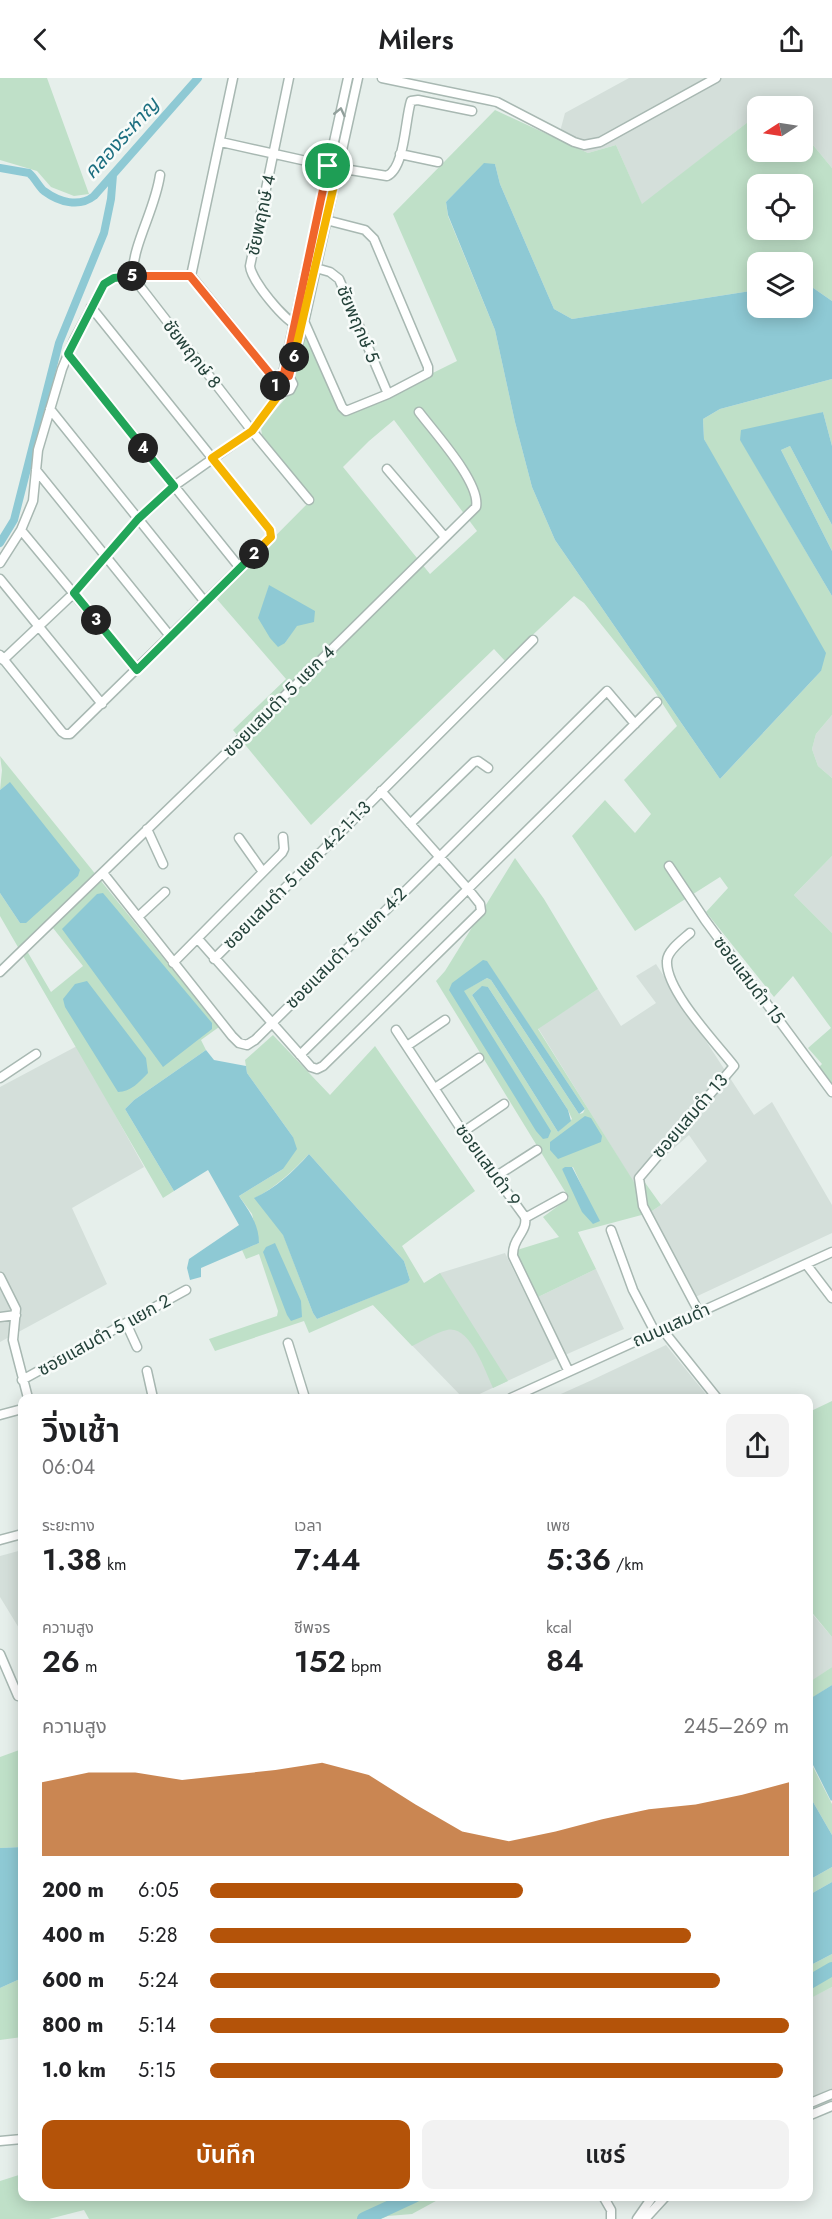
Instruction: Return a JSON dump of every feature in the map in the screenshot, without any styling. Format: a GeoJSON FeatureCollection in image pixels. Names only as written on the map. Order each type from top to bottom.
{"type":"FeatureCollection","features":[{"type":"Feature","properties":{"kind":"street"},"geometry":{"type":"LineString","coordinates":[[190,276],[233,78]]}},
{"type":"Feature","properties":{"kind":"street"},"geometry":{"type":"LineString","coordinates":[[273,154],[289,78]]}},
{"type":"Feature","properties":{"kind":"street"},"geometry":{"type":"LineString","coordinates":[[326,220],[365,231],[374,239],[428,367],[426,375],[349,410],[343,409],[300,324],[333,167],[336,131],[348,78]]}},
{"type":"Feature","properties":{"kind":"street"},"geometry":{"type":"LineString","coordinates":[[333,167],[346,133],[358,78]]}},
{"type":"Feature","properties":{"kind":"street"},"geometry":{"type":"LineString","coordinates":[[382,78],[497,102],[584,145],[600,142],[716,78]]}},
{"type":"Feature","properties":{"kind":"street"},"geometry":{"type":"LineString","coordinates":[[220,142],[333,167],[387,176],[395,170],[411,101],[418,100],[472,111]]}},
{"type":"Feature","properties":{"kind":"street"},"geometry":{"type":"LineString","coordinates":[[336,131],[346,133]]}},
{"type":"Feature","properties":{"kind":"street","name":"ชัยพฤกษ์ 4"},"geometry":{"type":"LineString","coordinates":[[273,154],[250,272],[282,313],[300,324]]}},
{"type":"Feature","properties":{"kind":"street"},"geometry":{"type":"LineString","coordinates":[[400,154],[438,162]]}},
{"type":"Feature","properties":{"kind":"street"},"geometry":{"type":"LineString","coordinates":[[132,276],[135,254],[156,198],[160,175]]}},
{"type":"Feature","properties":{"kind":"street"},"geometry":{"type":"LineString","coordinates":[[286,375],[316,268],[316,244],[326,220],[327,195]]}},
{"type":"Feature","properties":{"kind":"street","name":"ชัยพฤกษ์ 5"},"geometry":{"type":"LineString","coordinates":[[316,268],[330,272],[339,279],[388,394]]}},
{"type":"Feature","properties":{"kind":"street"},"geometry":{"type":"LineString","coordinates":[[0,563],[21,530],[33,501],[38,450],[68,354],[91,307],[108,280],[132,276],[190,276]]}},
{"type":"Feature","properties":{"kind":"street","name":"ชัยพฤกษ์ 8"},"geometry":{"type":"LineString","coordinates":[[132,276],[252,431],[309,500]]}},
{"type":"Feature","properties":{"kind":"street"},"geometry":{"type":"LineString","coordinates":[[190,276],[275,380],[276,388],[281,392],[287,392],[292,387],[292,381],[286,375]]}},
{"type":"Feature","properties":{"kind":"street"},"geometry":{"type":"LineString","coordinates":[[91,307],[212,458],[271,533],[271,537],[102,704],[70,734],[65,734],[2,658],[74,593],[107,558],[138,519],[174,486],[212,458],[252,431],[281,392]]}},
{"type":"Feature","properties":{"kind":"street"},"geometry":{"type":"LineString","coordinates":[[68,354],[240,568]]}},
{"type":"Feature","properties":{"kind":"street"},"geometry":{"type":"LineString","coordinates":[[275,380],[286,375]]}},
{"type":"Feature","properties":{"kind":"street"},"geometry":{"type":"LineString","coordinates":[[50,409],[205,602]]}},
{"type":"Feature","properties":{"kind":"street","name":"ซอยแสมดำ 5 แยก 4"},"geometry":{"type":"LineString","coordinates":[[0,972],[476,507],[476,495],[469,480],[419,412]]}},
{"type":"Feature","properties":{"kind":"street"},"geometry":{"type":"LineString","coordinates":[[387,469],[445,537]]}},
{"type":"Feature","properties":{"kind":"street"},"geometry":{"type":"LineString","coordinates":[[36,470],[170,636]]}},
{"type":"Feature","properties":{"kind":"street"},"geometry":{"type":"LineString","coordinates":[[21,530],[137,670]]}},
{"type":"Feature","properties":{"kind":"street"},"geometry":{"type":"LineString","coordinates":[[0,579],[102,704]]}},
{"type":"Feature","properties":{"kind":"street","name":"ซอยแสมดำ 5 แยก 4-2-1-1-3"},"geometry":{"type":"LineString","coordinates":[[214,959],[533,640]]}},
{"type":"Feature","properties":{"kind":"street","name":"ซอยแสมดำ 5 แยก 4-2"},"geometry":{"type":"LineString","coordinates":[[103,873],[238,1043],[243,1045],[251,1043],[607,691],[635,724]]}},
{"type":"Feature","properties":{"kind":"street"},"geometry":{"type":"LineString","coordinates":[[300,1055],[657,702]]}},
{"type":"Feature","properties":{"kind":"street"},"geometry":{"type":"LineString","coordinates":[[410,824],[474,762],[478,761],[488,768]]}},
{"type":"Feature","properties":{"kind":"street"},"geometry":{"type":"LineString","coordinates":[[198,939],[314,1070],[323,1066],[480,914],[480,904],[468,889],[381,791]]}},
{"type":"Feature","properties":{"kind":"street"},"geometry":{"type":"LineString","coordinates":[[147,829],[163,864]]}},
{"type":"Feature","properties":{"kind":"street"},"geometry":{"type":"LineString","coordinates":[[173,963],[282,853],[283,837]]}},
{"type":"Feature","properties":{"kind":"street"},"geometry":{"type":"LineString","coordinates":[[239,838],[263,872]]}},
{"type":"Feature","properties":{"kind":"street","name":"ซอยแสมดำ 15"},"geometry":{"type":"LineString","coordinates":[[669,866],[705,920],[832,1092]]}},
{"type":"Feature","properties":{"kind":"street"},"geometry":{"type":"LineString","coordinates":[[138,917],[165,892]]}},
{"type":"Feature","properties":{"kind":"street","name":"ซอยแสมดำ 13"},"geometry":{"type":"LineString","coordinates":[[690,933],[669,955],[666,961],[668,971],[675,988],[709,1037],[734,1066],[639,1178],[643,1206],[699,1312]]}},
{"type":"Feature","properties":{"kind":"street"},"geometry":{"type":"LineString","coordinates":[[407,1046],[445,1020]]}},
{"type":"Feature","properties":{"kind":"street","name":"ซอยแสมดำ 9"},"geometry":{"type":"LineString","coordinates":[[396,1030],[463,1131],[525,1218],[525,1226],[513,1246],[513,1256],[568,1370]]}},
{"type":"Feature","properties":{"kind":"street"},"geometry":{"type":"LineString","coordinates":[[0,1078],[36,1054]]}},
{"type":"Feature","properties":{"kind":"street"},"geometry":{"type":"LineString","coordinates":[[435,1088],[479,1058]]}},
{"type":"Feature","properties":{"kind":"street"},"geometry":{"type":"LineString","coordinates":[[463,1131],[504,1104]]}},
{"type":"Feature","properties":{"kind":"street"},"geometry":{"type":"LineString","coordinates":[[495,1177],[537,1150]]}},
{"type":"Feature","properties":{"kind":"street"},"geometry":{"type":"LineString","coordinates":[[525,1218],[563,1197]]}},
{"type":"Feature","properties":{"kind":"street"},"geometry":{"type":"LineString","coordinates":[[611,1230],[633,1290],[659,1330],[714,1394]]}},
{"type":"Feature","properties":{"kind":"street","name":"ถนนแสมดำ"},"geometry":{"type":"LineString","coordinates":[[519,1394],[832,1252]]}},
{"type":"Feature","properties":{"kind":"street"},"geometry":{"type":"LineString","coordinates":[[806,1264],[832,1298]]}},
{"type":"Feature","properties":{"kind":"street"},"geometry":{"type":"LineString","coordinates":[[0,1278],[16,1309],[13,1340],[27,1394]]}},
{"type":"Feature","properties":{"kind":"street","name":"ซอยแสมดำ 5 แยก 2"},"geometry":{"type":"LineString","coordinates":[[22,1380],[186,1290]]}},
{"type":"Feature","properties":{"kind":"street"},"geometry":{"type":"LineString","coordinates":[[0,1317],[16,1315]]}},
{"type":"Feature","properties":{"kind":"street"},"geometry":{"type":"LineString","coordinates":[[126,1323],[137,1347]]}},
{"type":"Feature","properties":{"kind":"street"},"geometry":{"type":"LineString","coordinates":[[288,1343],[304,1394]]}},
{"type":"Feature","properties":{"kind":"street"},"geometry":{"type":"LineString","coordinates":[[147,1371],[152,1394]]}},
{"type":"Feature","properties":{"kind":"street"},"geometry":{"type":"LineString","coordinates":[[0,1415],[18,1410]]}},
{"type":"Feature","properties":{"kind":"street"},"geometry":{"type":"LineString","coordinates":[[0,1540],[18,1535]]}},
{"type":"Feature","properties":{"kind":"street"},"geometry":{"type":"LineString","coordinates":[[0,1654],[18,1696]]}},
{"type":"Feature","properties":{"kind":"street"},"geometry":{"type":"LineString","coordinates":[[813,2102],[832,2094]]}},
{"type":"Feature","properties":{"kind":"street"},"geometry":{"type":"LineString","coordinates":[[813,2114],[832,2106]]}},
{"type":"Feature","properties":{"kind":"street"},"geometry":{"type":"LineString","coordinates":[[0,2141],[18,2139]]}},
{"type":"Feature","properties":{"kind":"street"},"geometry":{"type":"LineString","coordinates":[[606,2201],[611,2219]]}},
{"type":"Feature","properties":{"kind":"street"},"geometry":{"type":"LineString","coordinates":[[637,2219],[650,2201]]}},
{"type":"Feature","properties":{"kind":"street"},"geometry":{"type":"LineString","coordinates":[[645,2219],[661,2201]]}},
{"type":"Feature","properties":{"kind":"shaded area"},"geometry":{"type":"Polygon","coordinates":[[[629,78],[832,78],[832,168],[813,145],[813,96],[747,96],[747,123],[642,205],[616,145],[588,153],[558,139],[565,113],[629,78]]]}},
{"type":"Feature","properties":{"kind":"shaded area"},"geometry":{"type":"Polygon","coordinates":[[[832,715],[832,778],[818,766],[812,749],[816,734],[832,715]]]}},
{"type":"Feature","properties":{"kind":"shaded area"},"geometry":{"type":"Polygon","coordinates":[[[832,856],[832,933],[794,895],[832,856]]]}},
{"type":"Feature","properties":{"kind":"shaded area"},"geometry":{"type":"Polygon","coordinates":[[[656,964],[754,1115],[772,1102],[832,1205],[832,1233],[689,1300],[649,1213],[661,1205],[707,1161],[689,1135],[634,1183],[538,1028],[598,989],[621,1026],[656,1003],[636,976],[656,964]]]}},
{"type":"Feature","properties":{"kind":"shaded area"},"geometry":{"type":"Polygon","coordinates":[[[77,1046],[144,1167],[72,1208],[107,1284],[0,1342],[0,1087],[77,1046]]]}},
{"type":"Feature","properties":{"kind":"shaded area"},"geometry":{"type":"Polygon","coordinates":[[[505,1253],[557,1358],[480,1394],[459,1394],[373,1305],[425,1283],[440,1273],[505,1253]]]}},
{"type":"Feature","properties":{"kind":"shaded area"},"geometry":{"type":"Polygon","coordinates":[[[596,1269],[624,1329],[565,1355],[538,1297],[596,1269]]]}},
{"type":"Feature","properties":{"kind":"shaded area"},"geometry":{"type":"Polygon","coordinates":[[[666,1345],[706,1394],[561,1394],[666,1345]]]}},
{"type":"Feature","properties":{"kind":"shaded area"},"geometry":{"type":"Polygon","coordinates":[[[18,1551],[18,1626],[0,1597],[0,1556],[18,1551]]]}},
{"type":"Feature","properties":{"kind":"shaded area"},"geometry":{"type":"Polygon","coordinates":[[[813,1615],[832,1637],[832,1667],[813,1680],[813,1615]]]}},
{"type":"Feature","properties":{"kind":"shaded area"},"geometry":{"type":"Polygon","coordinates":[[[832,1987],[832,2088],[813,2096],[813,1996],[832,1987]]]}},
{"type":"Feature","properties":{"kind":"green space"},"geometry":{"type":"Polygon","coordinates":[[[0,78],[47,78],[89,194],[74,196],[51,187],[37,171],[0,160],[0,78]]]}},
{"type":"Feature","properties":{"kind":"green space"},"geometry":{"type":"Polygon","coordinates":[[[495,110],[588,153],[616,145],[642,204],[747,123],[747,162],[813,162],[813,145],[832,168],[832,301],[813,288],[813,252],[747,252],[747,292],[572,319],[554,309],[500,184],[495,164],[465,183],[446,202],[448,216],[495,330],[532,487],[555,540],[720,779],[821,671],[704,439],[703,419],[720,409],[832,379],[832,446],[823,412],[740,439],[832,596],[832,715],[816,734],[812,749],[818,766],[832,778],[832,856],[794,895],[832,933],[832,1086],[819,1067],[822,1064],[808,1048],[831,1028],[793,976],[774,997],[706,912],[728,888],[720,877],[635,931],[572,836],[605,800],[635,833],[651,814],[624,780],[677,726],[653,689],[584,603],[574,596],[505,661],[494,649],[311,825],[233,730],[286,679],[215,597],[313,498],[262,435],[261,428],[292,391],[296,377],[294,370],[305,332],[342,414],[348,415],[457,361],[393,214],[495,110]],[[394,420],[343,467],[430,574],[477,531],[394,420]],[[269,586],[259,618],[285,643],[296,626],[288,597],[269,586]]]}},
{"type":"Feature","properties":{"kind":"green space"},"geometry":{"type":"Polygon","coordinates":[[[790,446],[832,525],[832,551],[781,450],[790,446]]]}},
{"type":"Feature","properties":{"kind":"green space"},"geometry":{"type":"Polygon","coordinates":[[[0,756],[219,1027],[201,1040],[206,1050],[134,1100],[125,1109],[174,1191],[163,1198],[0,916],[0,893],[20,923],[9,783],[0,790],[2,770],[0,756]],[[53,928],[27,951],[51,992],[83,966],[53,928]]]}},
{"type":"Feature","properties":{"kind":"green space"},"geometry":{"type":"Polygon","coordinates":[[[515,858],[544,899],[598,989],[538,1029],[634,1182],[641,1177],[661,1205],[649,1213],[578,1232],[596,1269],[536,1298],[518,1261],[517,1250],[559,1237],[543,1217],[569,1198],[436,981],[445,971],[515,858]],[[487,962],[463,991],[487,978],[491,980],[579,1114],[583,1113],[585,1109],[487,962]],[[481,987],[472,995],[558,1132],[572,1119],[568,1110],[488,987],[481,987]],[[573,1167],[562,1169],[592,1208],[573,1167]]]}},
{"type":"Feature","properties":{"kind":"green space"},"geometry":{"type":"Polygon","coordinates":[[[273,1035],[330,1095],[375,1046],[475,1191],[402,1246],[424,1283],[440,1273],[508,1381],[493,1388],[476,1351],[463,1335],[455,1330],[447,1330],[412,1346],[373,1305],[309,1333],[304,1321],[215,1351],[209,1339],[277,1316],[278,1311],[259,1254],[246,1259],[242,1250],[259,1243],[252,1214],[239,1196],[283,1169],[293,1137],[247,1073],[245,1060],[273,1035]],[[309,1154],[284,1178],[255,1198],[283,1234],[317,1319],[406,1283],[410,1280],[404,1261],[309,1154]]]}},
{"type":"Feature","properties":{"kind":"green space"},"geometry":{"type":"Polygon","coordinates":[[[832,1401],[832,1637],[813,1614],[813,1410],[832,1401]]]}},
{"type":"Feature","properties":{"kind":"green space"},"geometry":{"type":"Polygon","coordinates":[[[832,1667],[832,1685],[813,1697],[813,1680],[832,1667]]]}},
{"type":"Feature","properties":{"kind":"green space"},"geometry":{"type":"Polygon","coordinates":[[[18,1750],[18,1847],[0,1848],[0,1757],[18,1750]]]}},
{"type":"Feature","properties":{"kind":"green space"},"geometry":{"type":"Polygon","coordinates":[[[813,1767],[832,1804],[832,1835],[813,1802],[813,1767]]]}},
{"type":"Feature","properties":{"kind":"green space"},"geometry":{"type":"Polygon","coordinates":[[[832,1867],[832,1882],[813,1893],[813,1878],[832,1867]]]}},
{"type":"Feature","properties":{"kind":"green space"},"geometry":{"type":"Polygon","coordinates":[[[832,1954],[832,1987],[813,1997],[813,1964],[832,1954]]]}},
{"type":"Feature","properties":{"kind":"green space"},"geometry":{"type":"Polygon","coordinates":[[[18,1980],[18,2038],[0,2040],[0,1988],[18,1980]]]}},
{"type":"Feature","properties":{"kind":"green space"},"geometry":{"type":"Polygon","coordinates":[[[18,2175],[18,2201],[436,2201],[412,2214],[380,2219],[89,2219],[84,2210],[49,2219],[0,2219],[0,2181],[18,2175]]]}},
{"type":"Feature","properties":{"kind":"water"},"geometry":{"type":"Polygon","coordinates":[[[484,163],[495,164],[500,184],[554,309],[572,319],[747,292],[747,318],[813,318],[813,288],[832,301],[832,379],[720,409],[703,419],[704,439],[826,653],[821,671],[720,779],[555,540],[532,487],[495,330],[448,215],[446,202],[484,163]]]}},
{"type":"Feature","properties":{"kind":"water"},"geometry":{"type":"Polygon","coordinates":[[[823,412],[832,446],[832,525],[790,446],[781,450],[832,551],[832,596],[740,440],[741,430],[823,412]]]}},
{"type":"Feature","properties":{"kind":"water"},"geometry":{"type":"Polygon","coordinates":[[[269,585],[315,611],[314,622],[297,626],[285,643],[278,647],[258,618],[269,585]]]}},
{"type":"Feature","properties":{"kind":"water"},"geometry":{"type":"Polygon","coordinates":[[[10,782],[80,870],[78,876],[26,923],[20,923],[0,893],[0,790],[10,782]]]}},
{"type":"Feature","properties":{"kind":"water"},"geometry":{"type":"Polygon","coordinates":[[[103,893],[212,1023],[212,1029],[163,1067],[62,929],[97,894],[103,893]]]}},
{"type":"Feature","properties":{"kind":"water"},"geometry":{"type":"Polygon","coordinates":[[[483,960],[487,961],[585,1109],[579,1114],[491,980],[487,978],[464,991],[551,1131],[548,1138],[543,1139],[536,1131],[449,990],[452,983],[483,960]]]}},
{"type":"Feature","properties":{"kind":"water"},"geometry":{"type":"Polygon","coordinates":[[[87,981],[146,1058],[148,1073],[127,1090],[118,1092],[65,1007],[63,999],[75,984],[87,981]]]}},
{"type":"Feature","properties":{"kind":"water"},"geometry":{"type":"Polygon","coordinates":[[[482,986],[488,987],[568,1110],[571,1121],[558,1132],[472,995],[482,986]]]}},
{"type":"Feature","properties":{"kind":"water"},"geometry":{"type":"Polygon","coordinates":[[[206,1050],[214,1060],[246,1066],[247,1073],[293,1137],[297,1149],[283,1169],[239,1196],[250,1212],[259,1236],[259,1243],[201,1268],[201,1277],[190,1280],[187,1268],[189,1259],[239,1225],[208,1170],[174,1191],[125,1109],[134,1100],[206,1050]]]}},
{"type":"Feature","properties":{"kind":"water"},"geometry":{"type":"Polygon","coordinates":[[[585,1116],[591,1118],[602,1136],[601,1142],[558,1159],[550,1150],[550,1142],[585,1116]]]}},
{"type":"Feature","properties":{"kind":"water"},"geometry":{"type":"Polygon","coordinates":[[[309,1154],[404,1261],[410,1280],[317,1319],[283,1235],[254,1198],[284,1179],[309,1154]]]}},
{"type":"Feature","properties":{"kind":"water"},"geometry":{"type":"Polygon","coordinates":[[[572,1167],[600,1221],[593,1224],[582,1212],[562,1169],[572,1167]]]}},
{"type":"Feature","properties":{"kind":"water"},"geometry":{"type":"Polygon","coordinates":[[[275,1243],[301,1301],[302,1317],[291,1321],[263,1252],[266,1247],[275,1243]]]}},
{"type":"Feature","properties":{"kind":"water"},"geometry":{"type":"Polygon","coordinates":[[[832,1685],[831,1801],[813,1765],[813,1697],[832,1685]]]}},
{"type":"Feature","properties":{"kind":"water"},"geometry":{"type":"Polygon","coordinates":[[[813,1802],[832,1835],[832,1867],[813,1878],[813,1802]]]}},
{"type":"Feature","properties":{"kind":"water"},"geometry":{"type":"Polygon","coordinates":[[[18,1847],[18,1980],[0,1988],[0,1848],[18,1847]]]}},
{"type":"Feature","properties":{"kind":"water"},"geometry":{"type":"Polygon","coordinates":[[[832,1882],[832,1954],[813,1964],[813,1893],[832,1882]]]}},
{"type":"Feature","properties":{"kind":"waterway","name":"คลองระหาญ"},"geometry":{"type":"LineString","coordinates":[[0,168],[29,173],[44,191],[62,201],[76,203],[88,200],[198,78]]}},
{"type":"Feature","properties":{"kind":"waterway"},"geometry":{"type":"LineString","coordinates":[[0,543],[14,520],[59,343],[104,233],[113,175]]}},
{"type":"Feature","properties":{"kind":"waterway"},"geometry":{"type":"LineString","coordinates":[[813,1980],[832,1969]]}},
{"type":"Feature","properties":{"kind":"waterway"},"geometry":{"type":"LineString","coordinates":[[364,2219],[403,2201]]}},
{"type":"Feature","properties":{"kind":"route"},"geometry":{"type":"LineString","coordinates":[[328,166],[284,374],[275,380],[276,388],[281,392],[252,431],[212,458],[270,530],[271,537],[137,670],[74,593],[107,558],[138,519],[174,486],[68,354],[91,307],[108,280],[132,276],[190,276],[275,380],[280,375],[284,374],[289,376],[303,327],[338,168],[328,166]]}}]}
